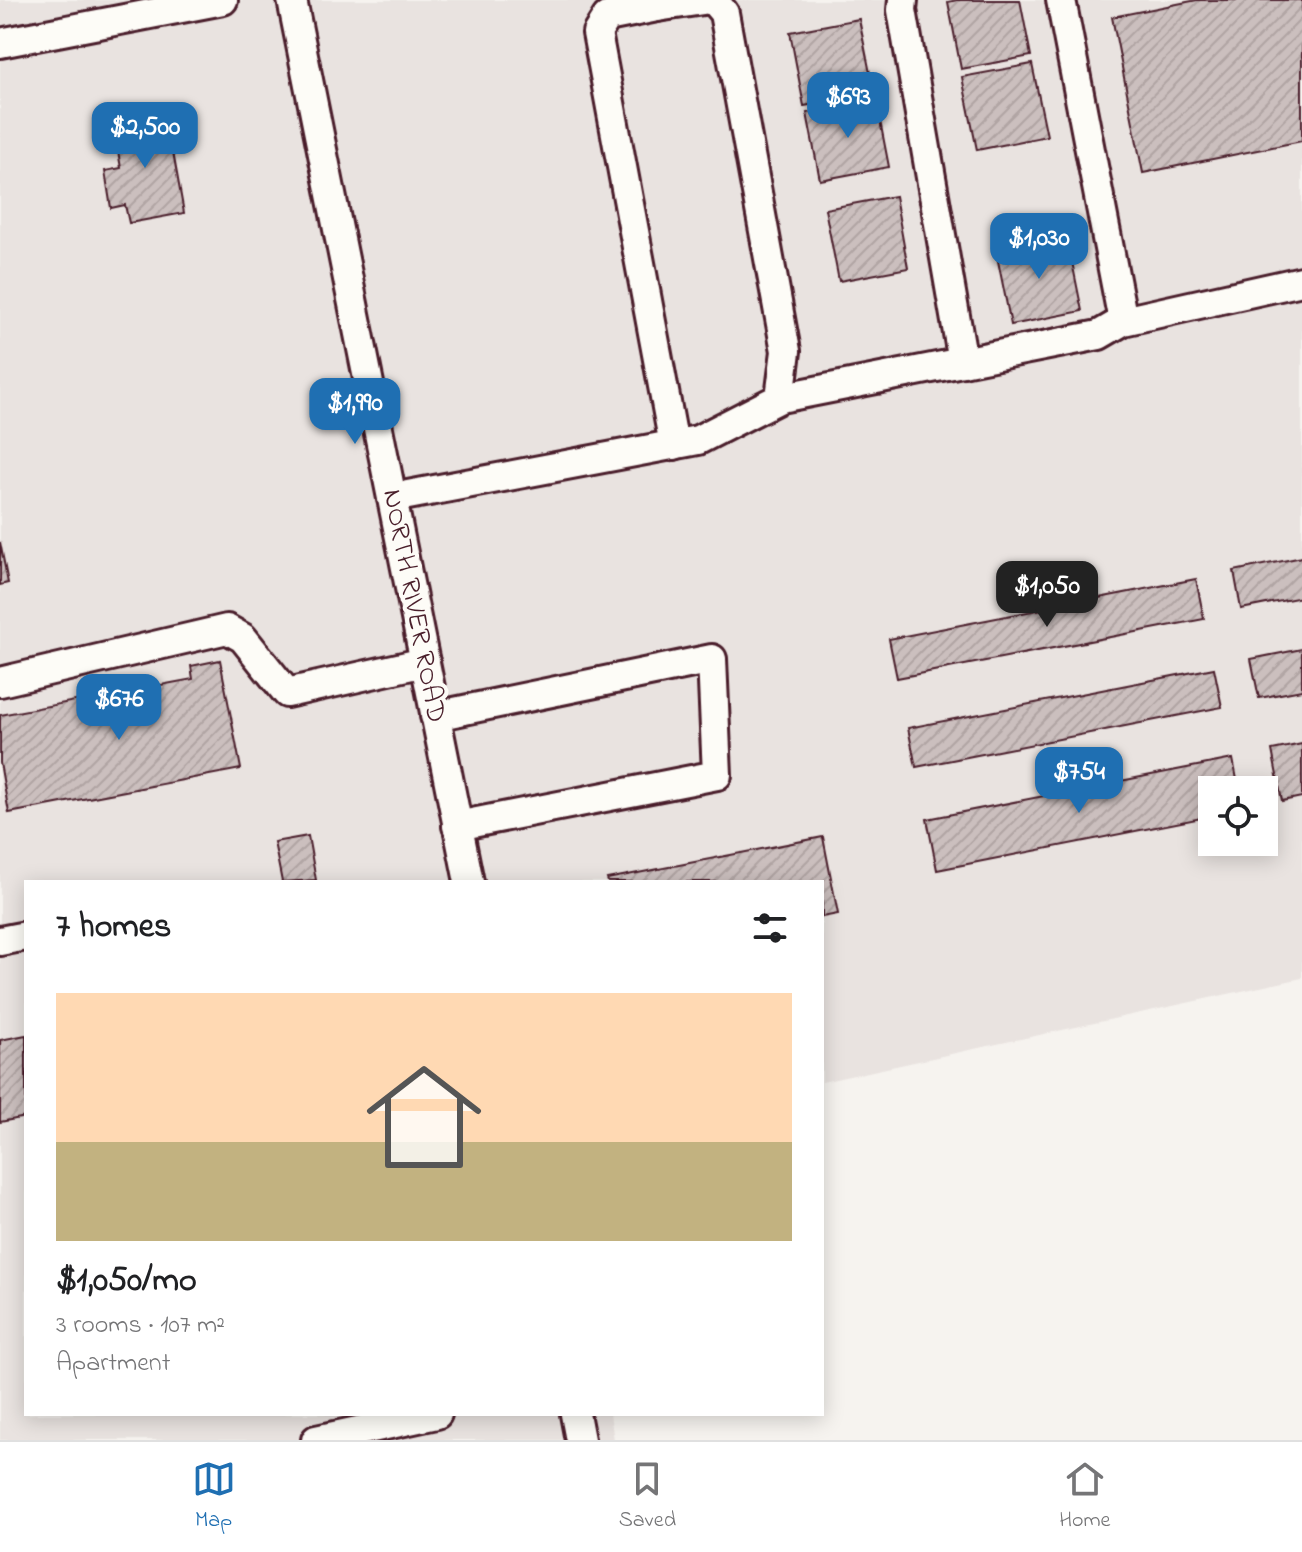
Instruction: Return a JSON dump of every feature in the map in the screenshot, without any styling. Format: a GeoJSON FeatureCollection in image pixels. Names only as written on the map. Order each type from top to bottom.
{"type":"FeatureCollection","features":[{"type":"Feature","properties":{"kind":"street"},"geometry":{"type":"LineString","coordinates":[[0,43],[102,12],[223,0]]}},
{"type":"Feature","properties":{"kind":"street","name":"NORTH RIVER ROAD"},"geometry":{"type":"LineString","coordinates":[[292,0],[469,880]]}},
{"type":"Feature","properties":{"kind":"street"},"geometry":{"type":"LineString","coordinates":[[674,445],[597,33],[607,17],[656,4],[703,0]]}},
{"type":"Feature","properties":{"kind":"street"},"geometry":{"type":"LineString","coordinates":[[713,0],[724,13],[786,351],[780,398]]}},
{"type":"Feature","properties":{"kind":"street"},"geometry":{"type":"LineString","coordinates":[[903,0],[902,10],[963,362]]}},
{"type":"Feature","properties":{"kind":"street"},"geometry":{"type":"LineString","coordinates":[[1061,0],[1123,321]]}},
{"type":"Feature","properties":{"kind":"street"},"geometry":{"type":"LineString","coordinates":[[392,498],[698,440],[780,398],[1099,335],[1123,321],[1302,281]]}},
{"type":"Feature","properties":{"kind":"street"},"geometry":{"type":"LineString","coordinates":[[0,682],[227,629],[243,638],[287,693],[425,662]]}},
{"type":"Feature","properties":{"kind":"street"},"geometry":{"type":"LineString","coordinates":[[435,716],[712,659],[717,775],[457,826]]}},
{"type":"Feature","properties":{"kind":"street"},"geometry":{"type":"LineString","coordinates":[[0,941],[24,936]]}},
{"type":"Feature","properties":{"kind":"street"},"geometry":{"type":"LineString","coordinates":[[316,1440],[428,1416]]}},
{"type":"Feature","properties":{"kind":"street"},"geometry":{"type":"LineString","coordinates":[[575,1416],[580,1440]]}},
{"type":"Feature","properties":{"kind":"shaded area"},"geometry":{"type":"Polygon","coordinates":[[[0,0],[1302,0],[1302,978],[824,1082],[824,880],[24,880],[24,1416],[610,1416],[614,1440],[0,1440],[0,0]]]}},
{"type":"Feature","properties":{"kind":"building"},"geometry":{"type":"Polygon","coordinates":[[[1020,0],[1031,56],[961,69],[948,2],[1020,0]]]}},
{"type":"Feature","properties":{"kind":"building"},"geometry":{"type":"Polygon","coordinates":[[[1197,0],[1302,0],[1302,141],[1143,173],[1112,17],[1197,0]]]}},
{"type":"Feature","properties":{"kind":"building"},"geometry":{"type":"Polygon","coordinates":[[[859,19],[874,93],[804,106],[790,32],[859,19]]]}},
{"type":"Feature","properties":{"kind":"building"},"geometry":{"type":"Polygon","coordinates":[[[1032,64],[1047,136],[977,150],[962,77],[1032,64]]]}},
{"type":"Feature","properties":{"kind":"building"},"geometry":{"type":"Polygon","coordinates":[[[876,100],[889,167],[820,180],[807,113],[876,100]]]}},
{"type":"Feature","properties":{"kind":"building"},"geometry":{"type":"Polygon","coordinates":[[[166,113],[184,213],[129,223],[125,205],[111,208],[105,171],[121,168],[113,123],[166,113]]]}},
{"type":"Feature","properties":{"kind":"building"},"geometry":{"type":"Polygon","coordinates":[[[895,196],[908,268],[839,281],[825,209],[895,196]]]}},
{"type":"Feature","properties":{"kind":"building"},"geometry":{"type":"Polygon","coordinates":[[[1067,237],[1082,311],[1011,325],[996,251],[1067,237]]]}},
{"type":"Feature","properties":{"kind":"building"},"geometry":{"type":"Polygon","coordinates":[[[0,542],[8,583],[0,585],[0,542]]]}},
{"type":"Feature","properties":{"kind":"building"},"geometry":{"type":"Polygon","coordinates":[[[1302,557],[1302,597],[1241,609],[1234,571],[1302,557]]]}},
{"type":"Feature","properties":{"kind":"building"},"geometry":{"type":"Polygon","coordinates":[[[1196,579],[1204,619],[897,678],[889,639],[1196,579]]]}},
{"type":"Feature","properties":{"kind":"building"},"geometry":{"type":"Polygon","coordinates":[[[1302,649],[1302,690],[1259,698],[1251,659],[1302,649]]]}},
{"type":"Feature","properties":{"kind":"building"},"geometry":{"type":"Polygon","coordinates":[[[220,660],[241,769],[9,813],[0,763],[0,715],[193,679],[191,666],[220,660]]]}},
{"type":"Feature","properties":{"kind":"building"},"geometry":{"type":"Polygon","coordinates":[[[1214,668],[1222,707],[916,767],[908,728],[1214,668]]]}},
{"type":"Feature","properties":{"kind":"building"},"geometry":{"type":"Polygon","coordinates":[[[1302,744],[1302,797],[1282,801],[1272,750],[1302,744]]]}},
{"type":"Feature","properties":{"kind":"building"},"geometry":{"type":"Polygon","coordinates":[[[1233,759],[1236,776],[1198,776],[1198,819],[937,870],[927,819],[1233,759]]]}},
{"type":"Feature","properties":{"kind":"building"},"geometry":{"type":"Polygon","coordinates":[[[308,836],[316,880],[282,880],[274,842],[308,836]]]}},
{"type":"Feature","properties":{"kind":"building"},"geometry":{"type":"Polygon","coordinates":[[[823,837],[838,914],[824,917],[824,880],[607,879],[823,837]]]}},
{"type":"Feature","properties":{"kind":"building"},"geometry":{"type":"Polygon","coordinates":[[[24,1035],[24,1117],[0,1122],[0,1040],[24,1035]]]}}]}
